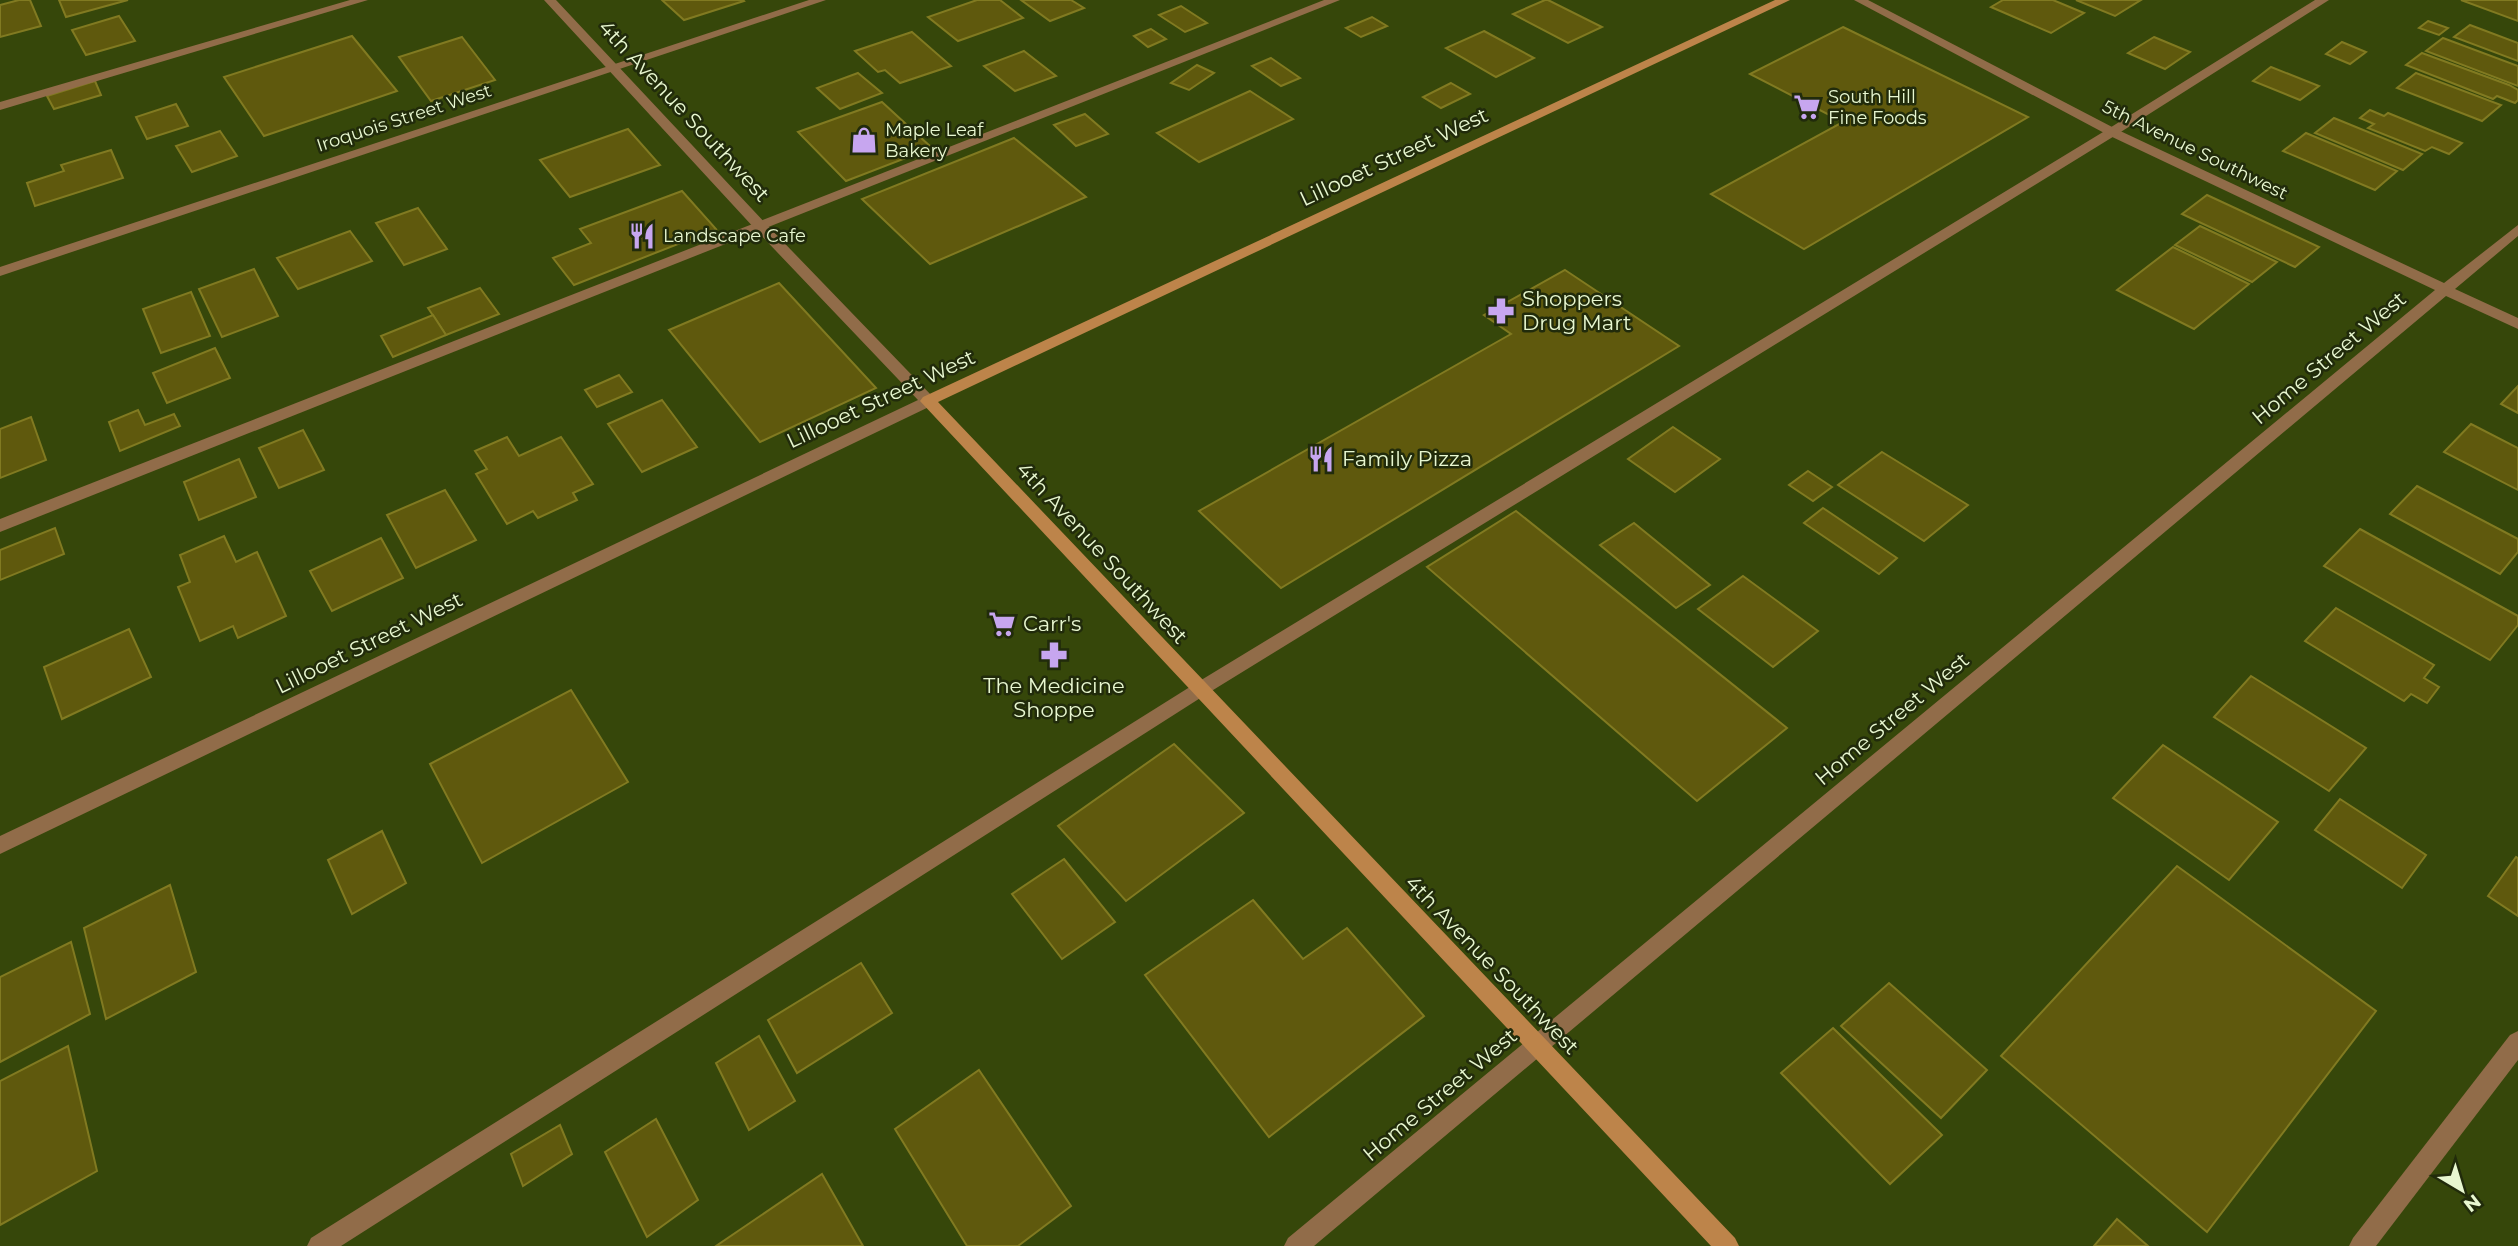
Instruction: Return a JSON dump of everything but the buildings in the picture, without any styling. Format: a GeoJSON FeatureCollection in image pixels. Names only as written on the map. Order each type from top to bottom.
{"type":"FeatureCollection","features":[{"type":"Feature","properties":{"kind":"main road","name":"Lillooet Street West"},"geometry":{"type":"LineString","coordinates":[[929,401],[1784,0]]}},
{"type":"Feature","properties":{"kind":"main road","name":"4th Avenue Southwest"},"geometry":{"type":"LineString","coordinates":[[929,401],[1199,690],[1727,1246]]}},
{"type":"Feature","properties":{"kind":"street"},"geometry":{"type":"LineString","coordinates":[[0,106],[362,0]]}},
{"type":"Feature","properties":{"kind":"street","name":"4th Avenue Southwest"},"geometry":{"type":"LineString","coordinates":[[550,0],[761,228],[929,401]]}},
{"type":"Feature","properties":{"kind":"street","name":"Iroquois Street West"},"geometry":{"type":"LineString","coordinates":[[0,272],[820,0]]}},
{"type":"Feature","properties":{"kind":"street"},"geometry":{"type":"LineString","coordinates":[[0,526],[1334,0]]}},
{"type":"Feature","properties":{"kind":"street","name":"5th Avenue Southwest"},"geometry":{"type":"LineString","coordinates":[[1860,0],[2112,132],[2518,324]]}},
{"type":"Feature","properties":{"kind":"street"},"geometry":{"type":"LineString","coordinates":[[319,1246],[1199,690],[2112,132],[2323,0]]}},
{"type":"Feature","properties":{"kind":"street","name":"Home Street West"},"geometry":{"type":"LineString","coordinates":[[1296,1246],[2518,229]]}},
{"type":"Feature","properties":{"kind":"street","name":"Lillooet Street West"},"geometry":{"type":"LineString","coordinates":[[0,845],[929,401]]}},
{"type":"Feature","properties":{"kind":"street"},"geometry":{"type":"LineString","coordinates":[[2361,1246],[2518,1042]]}},
{"type":"Feature","properties":{"kind":"place","name":"South Hill Fine Foods"},"geometry":{"type":"Point","coordinates":[1807,107]}},
{"type":"Feature","properties":{"kind":"place","name":"Maple Leaf Bakery"},"geometry":{"type":"Point","coordinates":[864,140]}},
{"type":"Feature","properties":{"kind":"place","name":"Landscape Cafe"},"geometry":{"type":"Point","coordinates":[642,236]}},
{"type":"Feature","properties":{"kind":"place","name":"Shoppers Drug Mart"},"geometry":{"type":"Point","coordinates":[1501,311]}},
{"type":"Feature","properties":{"kind":"place","name":"Family Pizza"},"geometry":{"type":"Point","coordinates":[1321,459]}},
{"type":"Feature","properties":{"kind":"place","name":"Carr's"},"geometry":{"type":"Point","coordinates":[1002,624]}},
{"type":"Feature","properties":{"kind":"place","name":"The Medicine Shoppe"},"geometry":{"type":"Point","coordinates":[1054,655]}}]}
